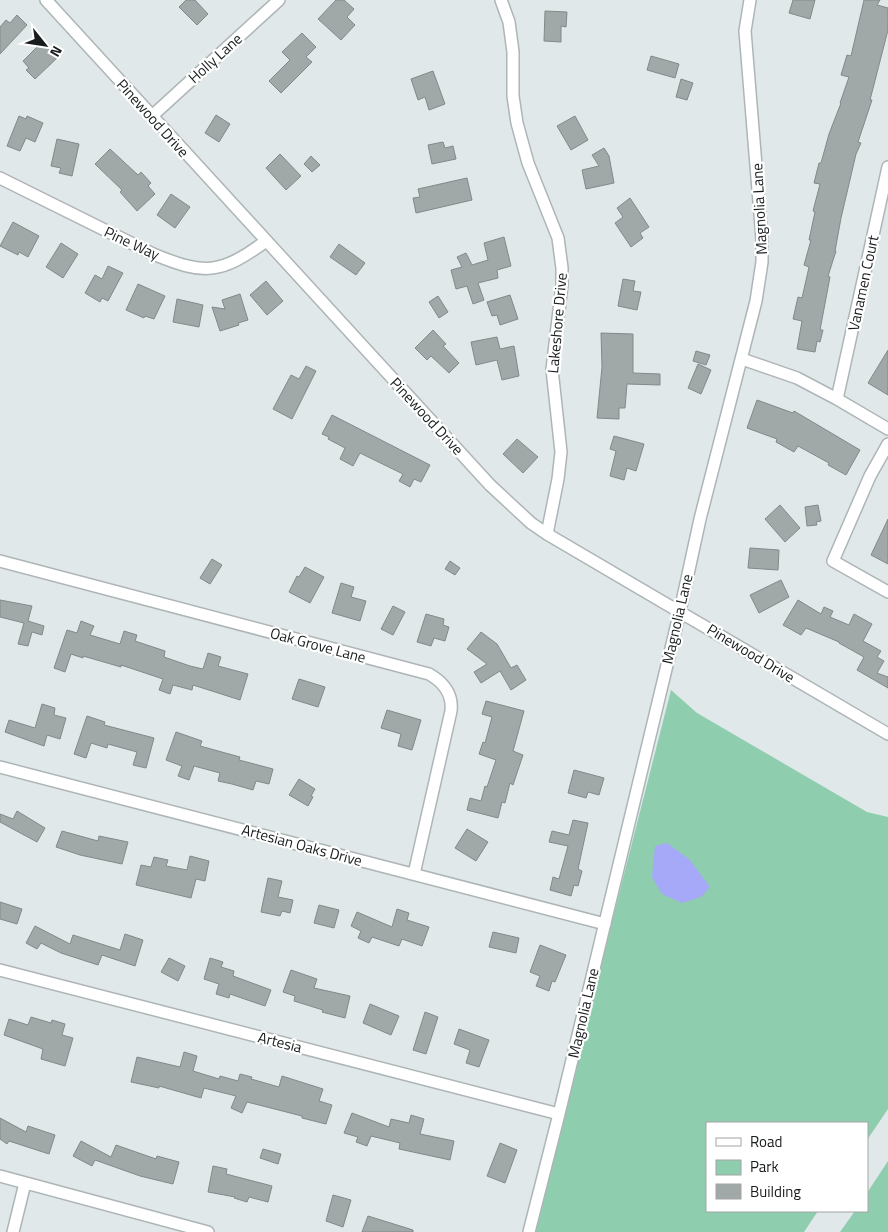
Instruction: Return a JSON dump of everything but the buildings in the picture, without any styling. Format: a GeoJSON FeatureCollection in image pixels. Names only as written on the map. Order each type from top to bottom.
{"type":"FeatureCollection","features":[{"type":"Feature","properties":{"kind":"street","name":"Pinewood Drive"},"geometry":{"type":"LineString","coordinates":[[46,0],[508,503],[547,534],[888,734]]}},
{"type":"Feature","properties":{"kind":"street","name":"Holly Lane"},"geometry":{"type":"LineString","coordinates":[[152,116],[279,0]]}},
{"type":"Feature","properties":{"kind":"street","name":"Lakeshore Drive"},"geometry":{"type":"LineString","coordinates":[[501,0],[510,30],[513,52],[513,96],[517,124],[528,163],[558,238],[562,268],[562,285],[552,369],[560,452],[558,479],[547,534]]}},
{"type":"Feature","properties":{"kind":"street","name":"Magnolia Lane"},"geometry":{"type":"LineString","coordinates":[[529,1232],[560,1114],[680,611],[700,518],[742,359],[760,280],[762,239],[745,31],[750,0]]}},
{"type":"Feature","properties":{"kind":"street","name":"Vanamen Court"},"geometry":{"type":"LineString","coordinates":[[837,399],[888,167]]}},
{"type":"Feature","properties":{"kind":"street","name":"Pine Way"},"geometry":{"type":"LineString","coordinates":[[0,178],[153,254],[177,264],[196,269],[215,269],[228,264],[245,257],[266,241]]}},
{"type":"Feature","properties":{"kind":"street"},"geometry":{"type":"LineString","coordinates":[[742,359],[797,378],[837,399],[888,430]]}},
{"type":"Feature","properties":{"kind":"street"},"geometry":{"type":"LineString","coordinates":[[888,444],[870,476],[833,561],[888,592]]}},
{"type":"Feature","properties":{"kind":"street","name":"Oak Grove Lane"},"geometry":{"type":"LineString","coordinates":[[0,561],[429,674],[437,679],[451,697],[451,711],[414,874]]}},
{"type":"Feature","properties":{"kind":"street","name":"Artesian Oaks Drive"},"geometry":{"type":"LineString","coordinates":[[0,767],[605,924]]}},
{"type":"Feature","properties":{"kind":"street","name":"Artesia"},"geometry":{"type":"LineString","coordinates":[[0,970],[560,1114]]}},
{"type":"Feature","properties":{"kind":"street"},"geometry":{"type":"LineString","coordinates":[[0,1176],[208,1232]]}},
{"type":"Feature","properties":{"kind":"street"},"geometry":{"type":"LineString","coordinates":[[13,1232],[25,1183]]}},
{"type":"Feature","properties":{"kind":"green space"},"geometry":{"type":"Polygon","coordinates":[[[671,690],[697,713],[867,812],[888,817],[888,1109],[868,1139],[868,1122],[706,1122],[706,1212],[817,1212],[804,1232],[533,1232],[671,690]]]}},
{"type":"Feature","properties":{"kind":"green space"},"geometry":{"type":"Polygon","coordinates":[[[888,1161],[888,1232],[840,1232],[854,1212],[868,1212],[868,1191],[888,1161]]]}},
{"type":"Feature","properties":{"kind":"water"},"geometry":{"type":"Polygon","coordinates":[[[667,843],[690,860],[710,887],[701,897],[682,903],[662,894],[652,877],[655,846],[667,843]]]}}]}
